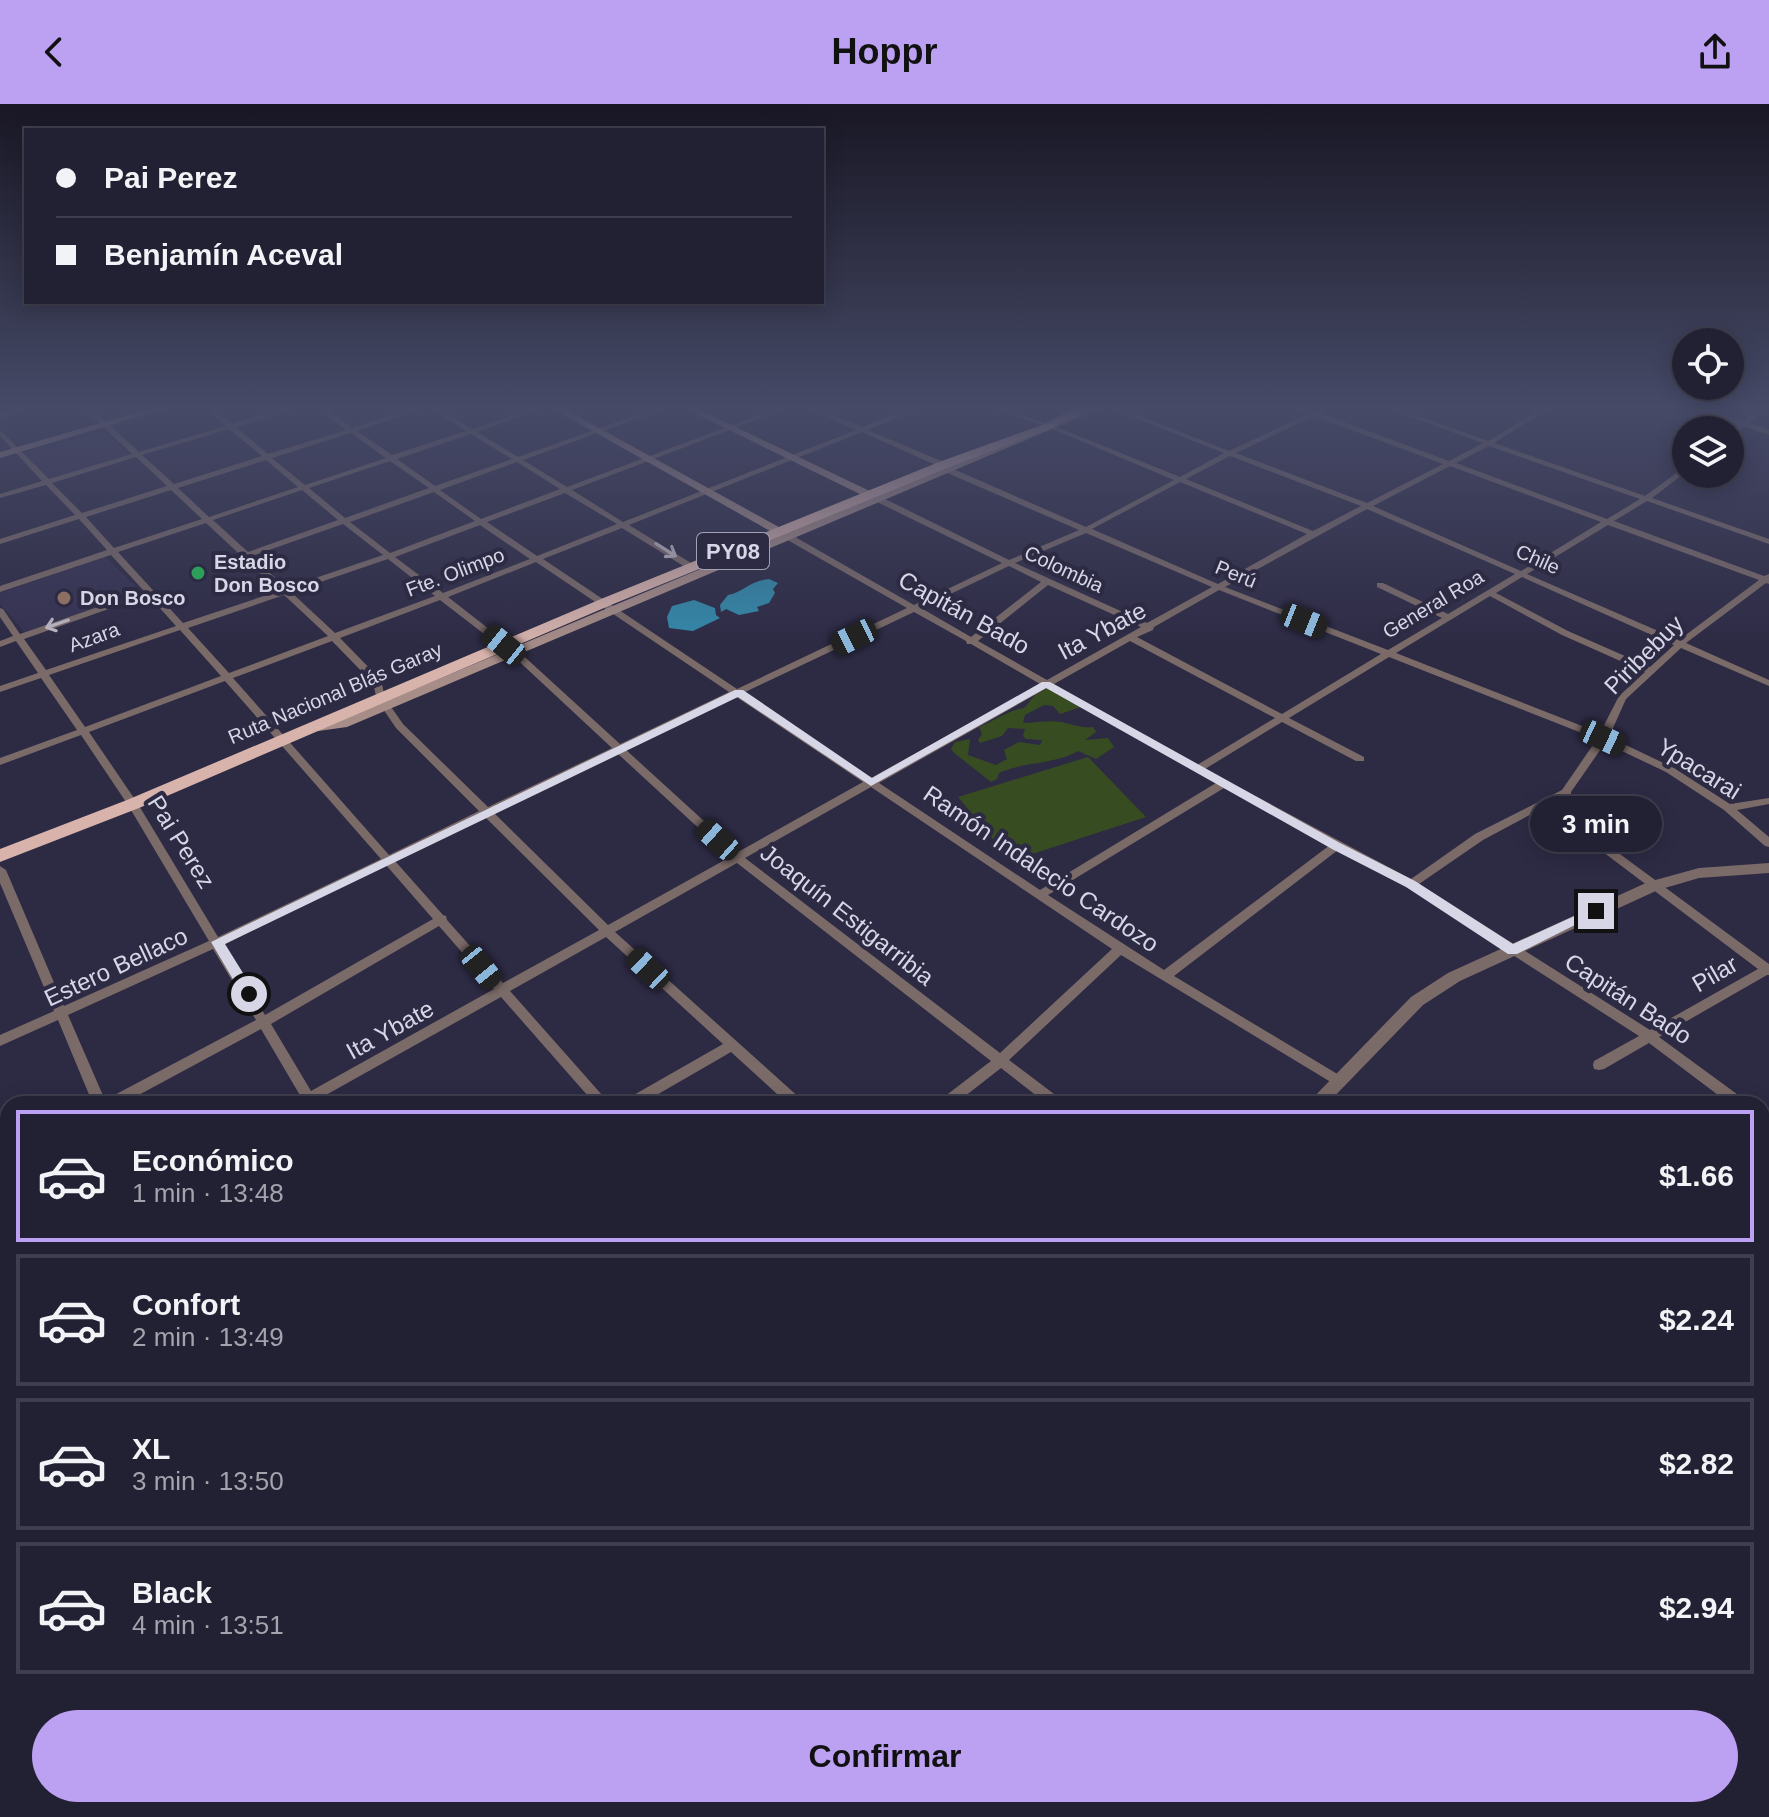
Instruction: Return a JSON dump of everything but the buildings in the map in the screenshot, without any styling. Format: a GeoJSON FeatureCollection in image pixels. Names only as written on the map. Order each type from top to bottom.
{"type":"FeatureCollection","features":[{"type":"Feature","properties":{"kind":"highway","name":"Ruta Nacional Blás Garay"},"geometry":{"type":"LineString","coordinates":[[0,856],[133,804],[282,739],[383,702],[693,568],[898,487]]}},
{"type":"Feature","properties":{"kind":"main road"},"geometry":{"type":"LineString","coordinates":[[693,487],[784,534]]}},
{"type":"Feature","properties":{"kind":"main road"},"geometry":{"type":"LineString","coordinates":[[853,487],[874,497]]}},
{"type":"Feature","properties":{"kind":"main road"},"geometry":{"type":"LineString","coordinates":[[610,605],[784,534]]}},
{"type":"Feature","properties":{"kind":"street"},"geometry":{"type":"LineString","coordinates":[[0,496],[29,487]]}},
{"type":"Feature","properties":{"kind":"street"},"geometry":{"type":"LineString","coordinates":[[53,487],[282,739],[596,1096]]}},
{"type":"Feature","properties":{"kind":"street"},"geometry":{"type":"LineString","coordinates":[[0,542],[172,487]]}},
{"type":"Feature","properties":{"kind":"street"},"geometry":{"type":"LineString","coordinates":[[176,487],[378,682],[383,702],[399,726],[607,931],[788,1096]]}},
{"type":"Feature","properties":{"kind":"street"},"geometry":{"type":"LineString","coordinates":[[0,589],[307,487]]}},
{"type":"Feature","properties":{"kind":"street","name":"Ramón Indalecio Cardozo"},"geometry":{"type":"LineString","coordinates":[[432,487],[1120,949],[1339,1082]]}},
{"type":"Feature","properties":{"kind":"street"},"geometry":{"type":"LineString","coordinates":[[248,555],[441,487]]}},
{"type":"Feature","properties":{"kind":"street"},"geometry":{"type":"LineString","coordinates":[[564,487],[693,568]]}},
{"type":"Feature","properties":{"kind":"street","name":"Azara"},"geometry":{"type":"LineString","coordinates":[[0,689],[389,556],[573,487]]}},
{"type":"Feature","properties":{"kind":"street","name":"Fte. Olimpo"},"geometry":{"type":"LineString","coordinates":[[0,762],[443,596],[719,487]]}},
{"type":"Feature","properties":{"kind":"street","name":"Perú"},"geometry":{"type":"LineString","coordinates":[[990,487],[1221,588],[1603,738]]}},
{"type":"Feature","properties":{"kind":"street","name":"Estero Bellaco"},"geometry":{"type":"LineString","coordinates":[[0,1041],[218,942],[617,749],[1085,530],[1167,487]]}},
{"type":"Feature","properties":{"kind":"street"},"geometry":{"type":"LineString","coordinates":[[1201,487],[1313,534]]}},
{"type":"Feature","properties":{"kind":"street","name":"Chile"},"geometry":{"type":"LineString","coordinates":[[1318,487],[1522,571],[1769,683]]}},
{"type":"Feature","properties":{"kind":"street","name":"Ita Ybate"},"geometry":{"type":"LineString","coordinates":[[317,1096],[1313,534],[1404,487]]}},
{"type":"Feature","properties":{"kind":"street"},"geometry":{"type":"LineString","coordinates":[[1516,487],[1768,579]]}},
{"type":"Feature","properties":{"kind":"street"},"geometry":{"type":"LineString","coordinates":[[1615,487],[1769,542]]}},
{"type":"Feature","properties":{"kind":"street","name":"General Roa"},"geometry":{"type":"LineString","coordinates":[[1197,769],[1661,487]]}},
{"type":"Feature","properties":{"kind":"street","name":"Joaquín Estigarribia"},"geometry":{"type":"LineString","coordinates":[[304,488],[509,648],[738,858],[1046,1096]]}},
{"type":"Feature","properties":{"kind":"street","name":"Colombia"},"geometry":{"type":"LineString","coordinates":[[874,497],[1047,582],[1150,628]]}},
{"type":"Feature","properties":{"kind":"street","name":"Capitán Bado"},"geometry":{"type":"LineString","coordinates":[[784,534],[1197,769],[1411,884],[1649,1036],[1729,1096]]}},
{"type":"Feature","properties":{"kind":"street","name":"Piribebuy"},"geometry":{"type":"LineString","coordinates":[[1411,884],[1479,837],[1566,792],[1603,738],[1622,698],[1681,643],[1768,579]]}},
{"type":"Feature","properties":{"kind":"street"},"geometry":{"type":"LineString","coordinates":[[970,642],[1047,582]]}},
{"type":"Feature","properties":{"kind":"street"},"geometry":{"type":"LineString","coordinates":[[1380,585],[1448,617]]}},
{"type":"Feature","properties":{"kind":"street"},"geometry":{"type":"LineString","coordinates":[[0,644],[149,592]]}},
{"type":"Feature","properties":{"kind":"street"},"geometry":{"type":"LineString","coordinates":[[1488,592],[1565,633],[1651,671]]}},
{"type":"Feature","properties":{"kind":"street","name":"Pai Perez"},"geometry":{"type":"LineString","coordinates":[[0,611],[133,804],[265,1021],[304,1096]]}},
{"type":"Feature","properties":{"kind":"street"},"geometry":{"type":"LineString","coordinates":[[1132,638],[1360,759]]}},
{"type":"Feature","properties":{"kind":"street","name":"Ypacarai"},"geometry":{"type":"LineString","coordinates":[[1603,738],[1670,770],[1728,808],[1769,843]]}},
{"type":"Feature","properties":{"kind":"street"},"geometry":{"type":"LineString","coordinates":[[1040,895],[1224,783]]}},
{"type":"Feature","properties":{"kind":"street"},"geometry":{"type":"LineString","coordinates":[[1566,792],[1566,819]]}},
{"type":"Feature","properties":{"kind":"street"},"geometry":{"type":"LineString","coordinates":[[1728,808],[1769,801]]}},
{"type":"Feature","properties":{"kind":"street"},"geometry":{"type":"LineString","coordinates":[[1536,807],[1566,819],[1768,970]]}},
{"type":"Feature","properties":{"kind":"street"},"geometry":{"type":"LineString","coordinates":[[1164,977],[1336,846]]}},
{"type":"Feature","properties":{"kind":"street"},"geometry":{"type":"LineString","coordinates":[[1324,1096],[1417,1001],[1454,977],[1653,886],[1699,873],[1769,868]]}},
{"type":"Feature","properties":{"kind":"street"},"geometry":{"type":"LineString","coordinates":[[0,870],[97,1096]]}},
{"type":"Feature","properties":{"kind":"street"},"geometry":{"type":"LineString","coordinates":[[125,1096],[265,1021],[442,919]]}},
{"type":"Feature","properties":{"kind":"street"},"geometry":{"type":"LineString","coordinates":[[955,1096],[1000,1061],[1120,949]]}},
{"type":"Feature","properties":{"kind":"street","name":"Pilar"},"geometry":{"type":"LineString","coordinates":[[1599,1065],[1768,970]]}},
{"type":"Feature","properties":{"kind":"street"},"geometry":{"type":"LineString","coordinates":[[644,1096],[730,1046]]}},
{"type":"Feature","properties":{"kind":"shaded area","name":"Don Bosco"},"geometry":{"type":"Polygon","coordinates":[[[106,557],[142,593],[26,634],[0,604],[0,593],[106,557]]]}},
{"type":"Feature","properties":{"kind":"green space"},"geometry":{"type":"Polygon","coordinates":[[[1047,688],[1081,707],[1060,714],[1053,706],[1044,705],[1025,715],[1023,723],[1057,721],[1093,727],[1096,732],[1085,740],[1108,738],[1114,747],[1096,759],[1078,751],[1059,759],[1009,769],[999,773],[997,779],[991,782],[951,749],[955,742],[970,739],[968,755],[996,765],[1007,759],[1004,750],[1019,742],[1040,745],[1042,740],[1023,736],[1025,729],[1008,728],[1002,736],[980,743],[978,740],[982,734],[979,727],[1024,708],[1035,695],[1047,688]]]}},
{"type":"Feature","properties":{"kind":"green space"},"geometry":{"type":"Polygon","coordinates":[[[1088,757],[1146,817],[1011,861],[958,797],[1088,757]]]}},
{"type":"Feature","properties":{"kind":"water"},"geometry":{"type":"Polygon","coordinates":[[[769,579],[778,583],[773,589],[775,593],[769,603],[757,607],[759,611],[739,615],[726,609],[721,612],[720,605],[728,595],[769,579]]]}},
{"type":"Feature","properties":{"kind":"water"},"geometry":{"type":"Polygon","coordinates":[[[694,600],[715,608],[720,618],[693,631],[669,628],[667,617],[672,606],[694,600]]]}},
{"type":"Feature","properties":{"kind":"place","name":"Estadio Don Bosco"},"geometry":{"type":"Point","coordinates":[198,573]}},
{"type":"Feature","properties":{"kind":"place","name":"Don Bosco"},"geometry":{"type":"Point","coordinates":[64,598]}},
{"type":"Feature","properties":{"kind":"route"},"geometry":{"type":"LineString","coordinates":[[249,994],[218,942],[739,693],[871,783],[1046,684],[1336,846],[1411,884],[1512,950],[1596,911]]}}]}
